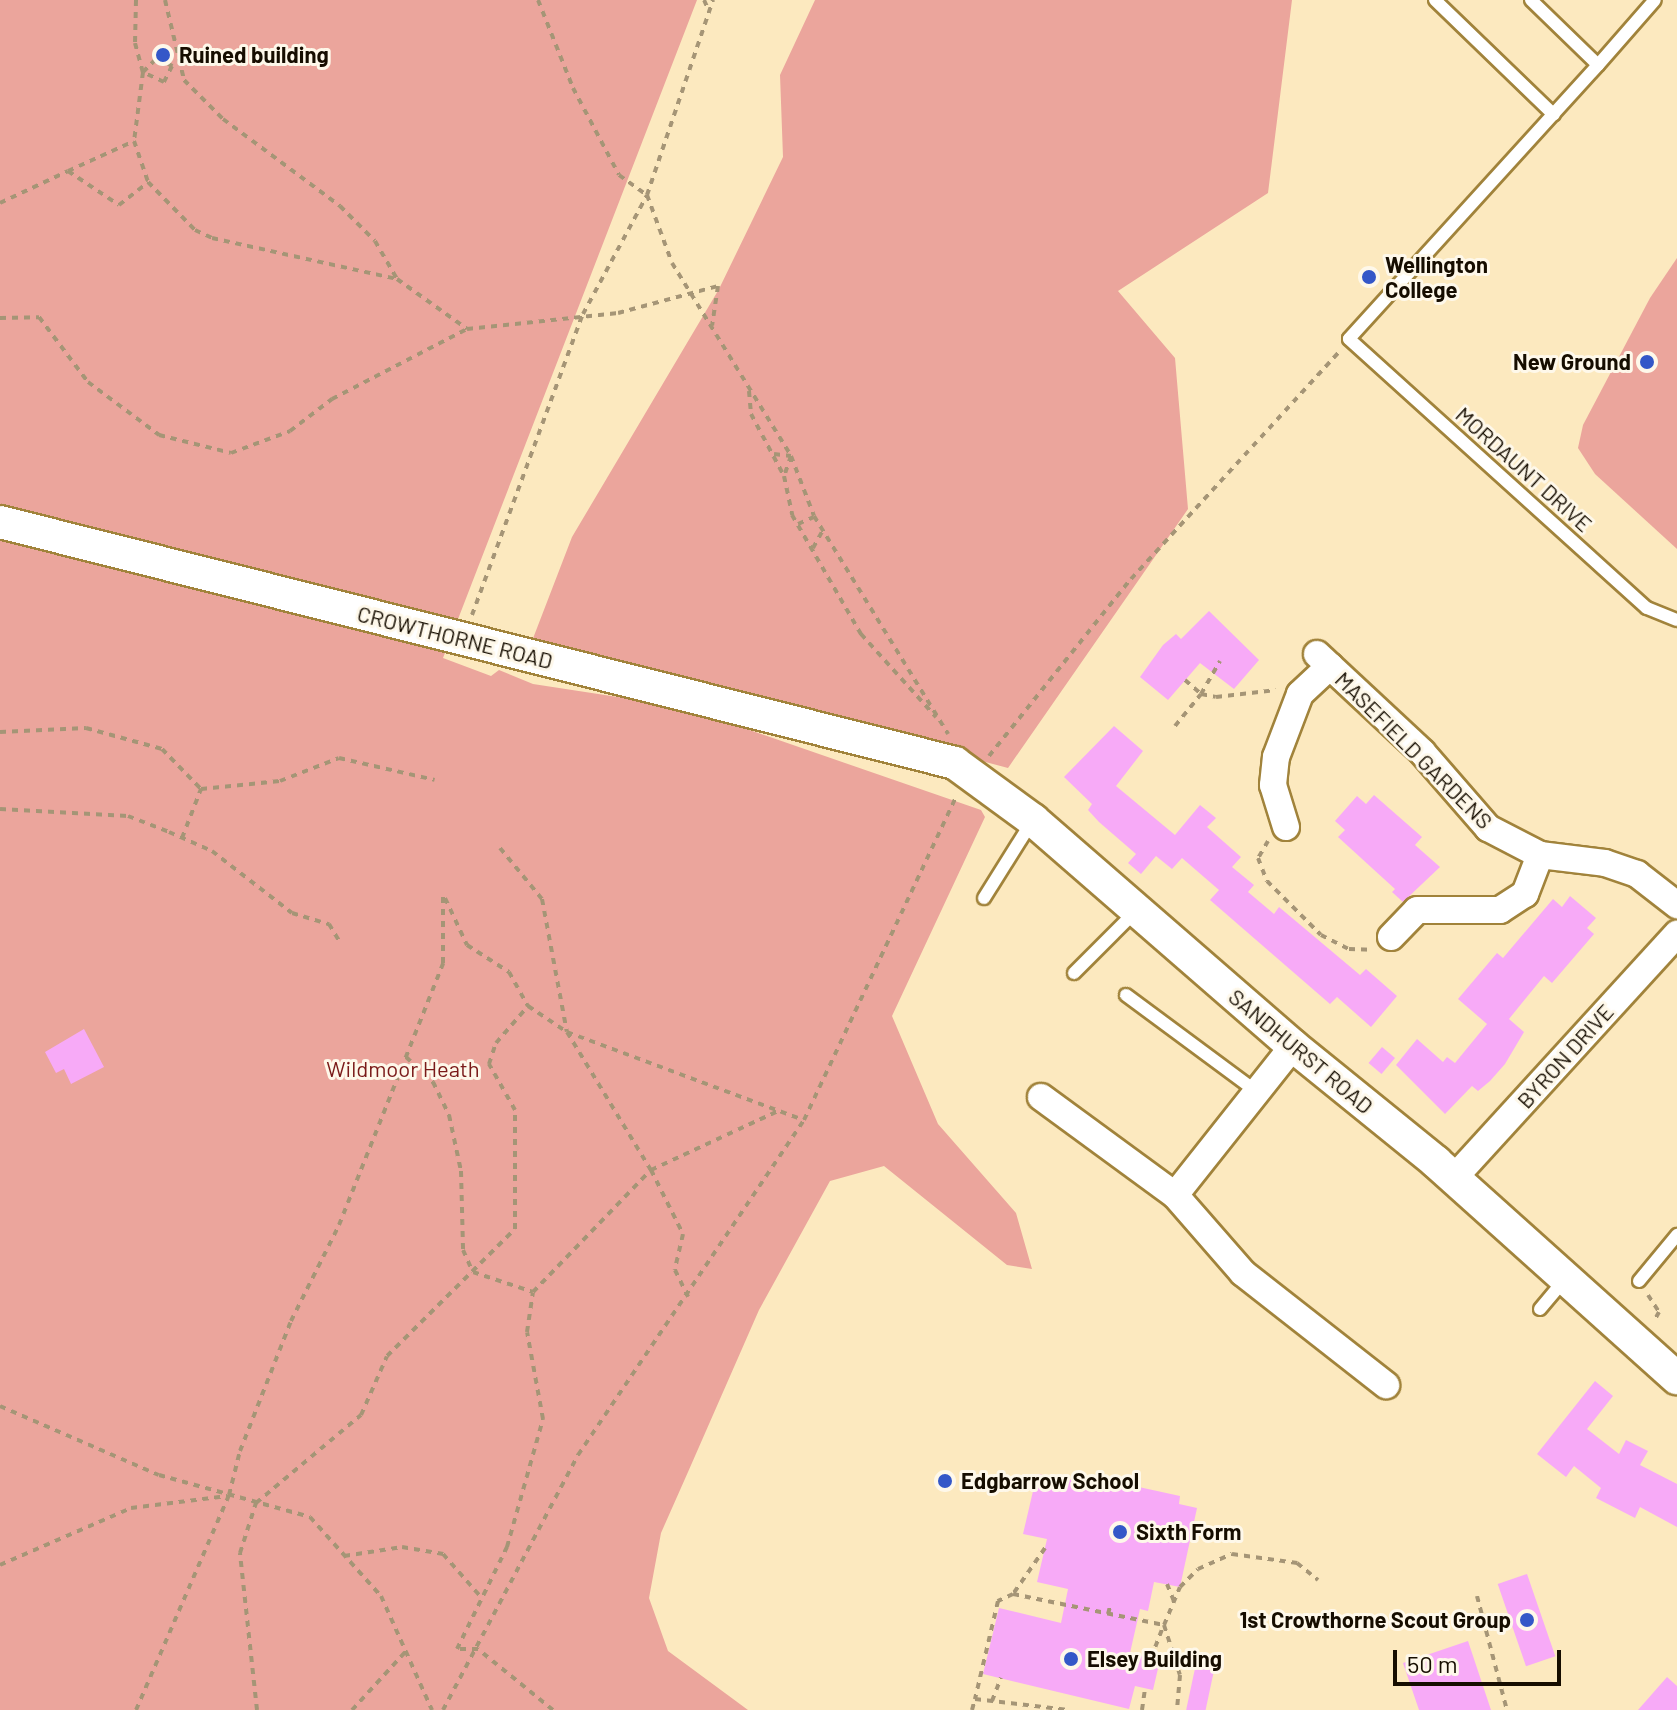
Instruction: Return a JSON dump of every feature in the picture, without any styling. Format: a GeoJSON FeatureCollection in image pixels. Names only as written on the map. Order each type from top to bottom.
{"type":"FeatureCollection","features":[{"type":"Feature","properties":{"kind":"street","name":"CROWTHORNE ROAD"},"geometry":{"type":"LineString","coordinates":[[0,522],[475,646],[910,750]]}},
{"type":"Feature","properties":{"kind":"street","name":"MASEFIELD GARDENS"},"geometry":{"type":"LineString","coordinates":[[1284,820],[1273,785],[1276,757],[1299,697],[1323,660],[1422,752],[1488,828],[1540,855],[1605,863],[1637,874],[1677,905]]}},
{"type":"Feature","properties":{"kind":"street","name":"SANDHURST ROAD"},"geometry":{"type":"LineString","coordinates":[[910,750],[968,780],[1033,820],[1293,1046],[1454,1178],[1677,1378]]}},
{"type":"Feature","properties":{"kind":"street"},"geometry":{"type":"LineString","coordinates":[[1391,937],[1417,910],[1500,910],[1525,894],[1540,855]]}},
{"type":"Feature","properties":{"kind":"street","name":"BYRON DRIVE"},"geometry":{"type":"LineString","coordinates":[[1454,1178],[1677,934]]}},
{"type":"Feature","properties":{"kind":"street"},"geometry":{"type":"LineString","coordinates":[[1175,1195],[1293,1046]]}},
{"type":"Feature","properties":{"kind":"street"},"geometry":{"type":"LineString","coordinates":[[1041,1097],[1175,1195],[1243,1273],[1386,1385]]}},
{"type":"Feature","properties":{"kind":"lane"},"geometry":{"type":"LineString","coordinates":[[1435,0],[1554,115]]}},
{"type":"Feature","properties":{"kind":"lane"},"geometry":{"type":"LineString","coordinates":[[1531,0],[1598,65]]}},
{"type":"Feature","properties":{"kind":"lane"},"geometry":{"type":"LineString","coordinates":[[1349,339],[1655,0]]}},
{"type":"Feature","properties":{"kind":"lane","name":"MORDAUNT DRIVE"},"geometry":{"type":"LineString","coordinates":[[1349,339],[1647,608],[1677,620]]}},
{"type":"Feature","properties":{"kind":"lane"},"geometry":{"type":"LineString","coordinates":[[984,898],[1033,820]]}},
{"type":"Feature","properties":{"kind":"lane"},"geometry":{"type":"LineString","coordinates":[[1074,973],[1138,909]]}},
{"type":"Feature","properties":{"kind":"lane"},"geometry":{"type":"LineString","coordinates":[[1126,995],[1257,1092]]}},
{"type":"Feature","properties":{"kind":"lane"},"geometry":{"type":"LineString","coordinates":[[1639,1281],[1677,1235]]}},
{"type":"Feature","properties":{"kind":"lane"},"geometry":{"type":"LineString","coordinates":[[1540,1309],[1567,1277]]}},
{"type":"Feature","properties":{"kind":"path"},"geometry":{"type":"LineString","coordinates":[[136,0],[135,43],[143,72],[134,141],[148,182],[195,230],[212,238],[397,279],[467,329]]}},
{"type":"Feature","properties":{"kind":"path"},"geometry":{"type":"LineString","coordinates":[[143,72],[164,82],[175,67],[165,0]]}},
{"type":"Feature","properties":{"kind":"path"},"geometry":{"type":"LineString","coordinates":[[538,0],[573,88],[619,175],[647,195],[672,263],[791,456],[814,516],[949,736]]}},
{"type":"Feature","properties":{"kind":"path"},"geometry":{"type":"LineString","coordinates":[[704,0],[709,11]]}},
{"type":"Feature","properties":{"kind":"path"},"geometry":{"type":"LineString","coordinates":[[475,646],[583,314],[647,195],[713,0]]}},
{"type":"Feature","properties":{"kind":"path"},"geometry":{"type":"LineString","coordinates":[[143,72],[158,57],[175,67],[223,119],[349,215],[375,241],[397,279]]}},
{"type":"Feature","properties":{"kind":"path"},"geometry":{"type":"LineString","coordinates":[[0,203],[134,141]]}},
{"type":"Feature","properties":{"kind":"path"},"geometry":{"type":"LineString","coordinates":[[68,171],[119,205],[148,182]]}},
{"type":"Feature","properties":{"kind":"path"},"geometry":{"type":"LineString","coordinates":[[0,318],[39,317],[88,382],[159,435],[231,453],[290,431],[332,399],[467,329],[583,314],[618,313],[689,291],[718,286],[712,326]]}},
{"type":"Feature","properties":{"kind":"path"},"geometry":{"type":"LineString","coordinates":[[443,1710],[578,1455],[688,1297],[804,1120],[968,780],[1131,579],[1349,339]]}},
{"type":"Feature","properties":{"kind":"path"},"geometry":{"type":"LineString","coordinates":[[748,389],[751,414],[784,476],[798,524],[861,634],[941,722]]}},
{"type":"Feature","properties":{"kind":"path"},"geometry":{"type":"LineString","coordinates":[[774,454],[791,456]]}},
{"type":"Feature","properties":{"kind":"path"},"geometry":{"type":"LineString","coordinates":[[784,476],[791,456]]}},
{"type":"Feature","properties":{"kind":"path"},"geometry":{"type":"LineString","coordinates":[[798,524],[814,516]]}},
{"type":"Feature","properties":{"kind":"path"},"geometry":{"type":"LineString","coordinates":[[813,548],[823,530]]}},
{"type":"Feature","properties":{"kind":"path"},"geometry":{"type":"LineString","coordinates":[[1175,726],[1201,694],[1220,661]]}},
{"type":"Feature","properties":{"kind":"path"},"geometry":{"type":"LineString","coordinates":[[1185,680],[1201,694],[1241,695],[1260,688],[1299,697]]}},
{"type":"Feature","properties":{"kind":"path"},"geometry":{"type":"LineString","coordinates":[[0,732],[86,728],[162,749],[201,789]]}},
{"type":"Feature","properties":{"kind":"path"},"geometry":{"type":"LineString","coordinates":[[201,789],[280,781],[339,758],[435,780]]}},
{"type":"Feature","properties":{"kind":"path"},"geometry":{"type":"LineString","coordinates":[[182,838],[201,789]]}},
{"type":"Feature","properties":{"kind":"path"},"geometry":{"type":"LineString","coordinates":[[0,809],[128,816],[212,851],[292,913],[329,924],[340,942]]}},
{"type":"Feature","properties":{"kind":"path"},"geometry":{"type":"LineString","coordinates":[[1284,820],[1258,858],[1267,881],[1321,935],[1349,949],[1379,950],[1391,937]]}},
{"type":"Feature","properties":{"kind":"path"},"geometry":{"type":"LineString","coordinates":[[500,848],[542,899],[567,1032],[651,1170],[683,1234],[675,1270],[688,1297]]}},
{"type":"Feature","properties":{"kind":"path"},"geometry":{"type":"LineString","coordinates":[[136,1710],[229,1495],[240,1451],[291,1321],[339,1225],[443,963],[443,893],[467,945],[509,972],[528,1006],[567,1032],[804,1120]]}},
{"type":"Feature","properties":{"kind":"path"},"geometry":{"type":"LineString","coordinates":[[257,1710],[240,1553],[256,1503],[361,1415],[387,1356],[515,1229],[518,1212],[515,1110],[489,1064],[496,1043],[528,1006]]}},
{"type":"Feature","properties":{"kind":"path"},"geometry":{"type":"LineString","coordinates":[[406,1057],[433,1082],[449,1115],[461,1171],[463,1250],[473,1272],[533,1292]]}},
{"type":"Feature","properties":{"kind":"path"},"geometry":{"type":"LineString","coordinates":[[553,1710],[478,1649],[457,1649],[480,1596],[507,1547],[543,1419],[527,1332],[533,1292],[651,1170],[780,1110]]}},
{"type":"Feature","properties":{"kind":"path"},"geometry":{"type":"LineString","coordinates":[[1639,1281],[1659,1312],[1653,1323]]}},
{"type":"Feature","properties":{"kind":"path"},"geometry":{"type":"LineString","coordinates":[[0,1406],[159,1475],[310,1517],[381,1596],[408,1650],[432,1710]]}},
{"type":"Feature","properties":{"kind":"path"},"geometry":{"type":"LineString","coordinates":[[0,1565],[131,1508],[229,1495]]}},
{"type":"Feature","properties":{"kind":"path"},"geometry":{"type":"LineString","coordinates":[[344,1556],[402,1547],[443,1554],[480,1596]]}},
{"type":"Feature","properties":{"kind":"path"},"geometry":{"type":"LineString","coordinates":[[972,1710],[998,1601],[1013,1594],[1045,1548]]}},
{"type":"Feature","properties":{"kind":"path"},"geometry":{"type":"LineString","coordinates":[[1151,1658],[1174,1601],[1198,1569],[1232,1554],[1297,1563],[1318,1580]]}},
{"type":"Feature","properties":{"kind":"path"},"geometry":{"type":"LineString","coordinates":[[1167,1584],[1174,1601]]}},
{"type":"Feature","properties":{"kind":"path"},"geometry":{"type":"LineString","coordinates":[[1013,1594],[1164,1625]]}},
{"type":"Feature","properties":{"kind":"path"},"geometry":{"type":"LineString","coordinates":[[1477,1596],[1507,1710]]}},
{"type":"Feature","properties":{"kind":"path"},"geometry":{"type":"LineString","coordinates":[[1108,1614],[1111,1603]]}},
{"type":"Feature","properties":{"kind":"path"},"geometry":{"type":"LineString","coordinates":[[1164,1625],[1180,1675],[1177,1710]]}},
{"type":"Feature","properties":{"kind":"path"},"geometry":{"type":"LineString","coordinates":[[352,1710],[408,1650]]}},
{"type":"Feature","properties":{"kind":"path"},"geometry":{"type":"LineString","coordinates":[[992,1701],[1001,1678]]}},
{"type":"Feature","properties":{"kind":"path"},"geometry":{"type":"LineString","coordinates":[[1142,1710],[1145,1688]]}},
{"type":"Feature","properties":{"kind":"path"},"geometry":{"type":"LineString","coordinates":[[975,1699],[1068,1710]]}},
{"type":"Feature","properties":{"kind":"green space","name":"Wildmoor Heath"},"geometry":{"type":"Polygon","coordinates":[[[0,0],[697,0],[443,658],[491,676],[499,670],[533,684],[683,707],[981,810],[985,817],[892,1016],[938,1124],[1016,1213],[1032,1269],[1007,1265],[884,1166],[830,1181],[759,1310],[661,1533],[649,1598],[668,1651],[748,1710],[0,1710],[0,0]]]}},
{"type":"Feature","properties":{"kind":"green space"},"geometry":{"type":"Polygon","coordinates":[[[815,0],[1292,0],[1268,193],[1118,291],[1175,358],[1188,509],[1008,768],[532,641],[572,537],[719,289],[783,157],[780,75],[815,0]]]}},
{"type":"Feature","properties":{"kind":"green space","name":"New Ground"},"geometry":{"type":"Polygon","coordinates":[[[1677,258],[1677,549],[1595,474],[1578,448],[1583,425],[1650,298],[1677,258]]]}},
{"type":"Feature","properties":{"kind":"building"},"geometry":{"type":"Polygon","coordinates":[[[1209,611],[1259,660],[1234,689],[1200,663],[1168,700],[1140,677],[1163,645],[1176,634],[1181,639],[1209,611]]]}},
{"type":"Feature","properties":{"kind":"building"},"geometry":{"type":"Polygon","coordinates":[[[1114,726],[1143,751],[1116,786],[1175,835],[1200,805],[1216,818],[1207,827],[1241,857],[1232,867],[1254,885],[1248,892],[1274,914],[1279,907],[1360,975],[1366,969],[1397,996],[1371,1027],[1337,997],[1330,1004],[1210,900],[1219,890],[1182,858],[1172,869],[1156,856],[1141,874],[1128,863],[1136,854],[1099,822],[1088,810],[1092,804],[1064,777],[1114,726]]]}},
{"type":"Feature","properties":{"kind":"building"},"geometry":{"type":"Polygon","coordinates":[[[1374,795],[1422,837],[1415,845],[1440,867],[1403,902],[1392,892],[1395,889],[1338,837],[1345,830],[1335,821],[1357,796],[1366,804],[1374,795]]]}},
{"type":"Feature","properties":{"kind":"building"},"geometry":{"type":"Polygon","coordinates":[[[1570,896],[1596,918],[1587,928],[1594,934],[1552,983],[1544,976],[1509,1019],[1524,1032],[1505,1064],[1478,1091],[1472,1086],[1445,1114],[1396,1065],[1417,1039],[1443,1062],[1447,1057],[1455,1063],[1487,1024],[1458,999],[1497,953],[1503,958],[1553,899],[1562,907],[1570,896]]]}},
{"type":"Feature","properties":{"kind":"building"},"geometry":{"type":"Polygon","coordinates":[[[84,1029],[104,1067],[71,1084],[64,1069],[56,1073],[45,1052],[84,1029]]]}},
{"type":"Feature","properties":{"kind":"building"},"geometry":{"type":"Polygon","coordinates":[[[1382,1047],[1395,1058],[1382,1074],[1369,1063],[1382,1047]]]}},
{"type":"Feature","properties":{"kind":"building"},"geometry":{"type":"Polygon","coordinates":[[[1595,1381],[1613,1396],[1587,1429],[1619,1454],[1626,1440],[1648,1451],[1640,1465],[1677,1484],[1677,1527],[1640,1507],[1635,1518],[1596,1498],[1601,1488],[1574,1466],[1566,1477],[1537,1454],[1595,1381]]]}},
{"type":"Feature","properties":{"kind":"building"},"geometry":{"type":"Polygon","coordinates":[[[1037,1474],[1092,1483],[1093,1477],[1180,1496],[1179,1504],[1197,1508],[1180,1587],[1154,1582],[1148,1611],[1140,1609],[1130,1653],[1160,1660],[1153,1690],[1135,1686],[1129,1709],[983,1674],[999,1608],[1061,1623],[1068,1589],[1037,1582],[1047,1539],[1023,1534],[1037,1474]]]}},
{"type":"Feature","properties":{"kind":"building","name":"1st Crowthorne Scout Group"},"geometry":{"type":"Polygon","coordinates":[[[1527,1574],[1555,1656],[1526,1666],[1498,1584],[1527,1574]]]}},
{"type":"Feature","properties":{"kind":"building"},"geometry":{"type":"Polygon","coordinates":[[[1468,1641],[1491,1710],[1419,1710],[1403,1663],[1468,1641]]]}},
{"type":"Feature","properties":{"kind":"building"},"geometry":{"type":"Polygon","coordinates":[[[1197,1659],[1216,1663],[1206,1710],[1186,1710],[1197,1659]]]}},
{"type":"Feature","properties":{"kind":"building"},"geometry":{"type":"Polygon","coordinates":[[[1667,1677],[1677,1686],[1677,1710],[1638,1710],[1667,1677]]]}},
{"type":"Feature","properties":{"kind":"place","name":"Ruined building"},"geometry":{"type":"Point","coordinates":[163,55]}},
{"type":"Feature","properties":{"kind":"place","name":"Wellington College"},"geometry":{"type":"Point","coordinates":[1369,277]}},
{"type":"Feature","properties":{"kind":"place","name":"New Ground"},"geometry":{"type":"Point","coordinates":[1647,362]}},
{"type":"Feature","properties":{"kind":"place","name":"Edgbarrow School"},"geometry":{"type":"Point","coordinates":[945,1481]}},
{"type":"Feature","properties":{"kind":"place","name":"Sixth Form"},"geometry":{"type":"Point","coordinates":[1120,1532]}},
{"type":"Feature","properties":{"kind":"place","name":"1st Crowthorne Scout Group"},"geometry":{"type":"Point","coordinates":[1527,1620]}},
{"type":"Feature","properties":{"kind":"place","name":"Elsey Building"},"geometry":{"type":"Point","coordinates":[1071,1659]}}]}
